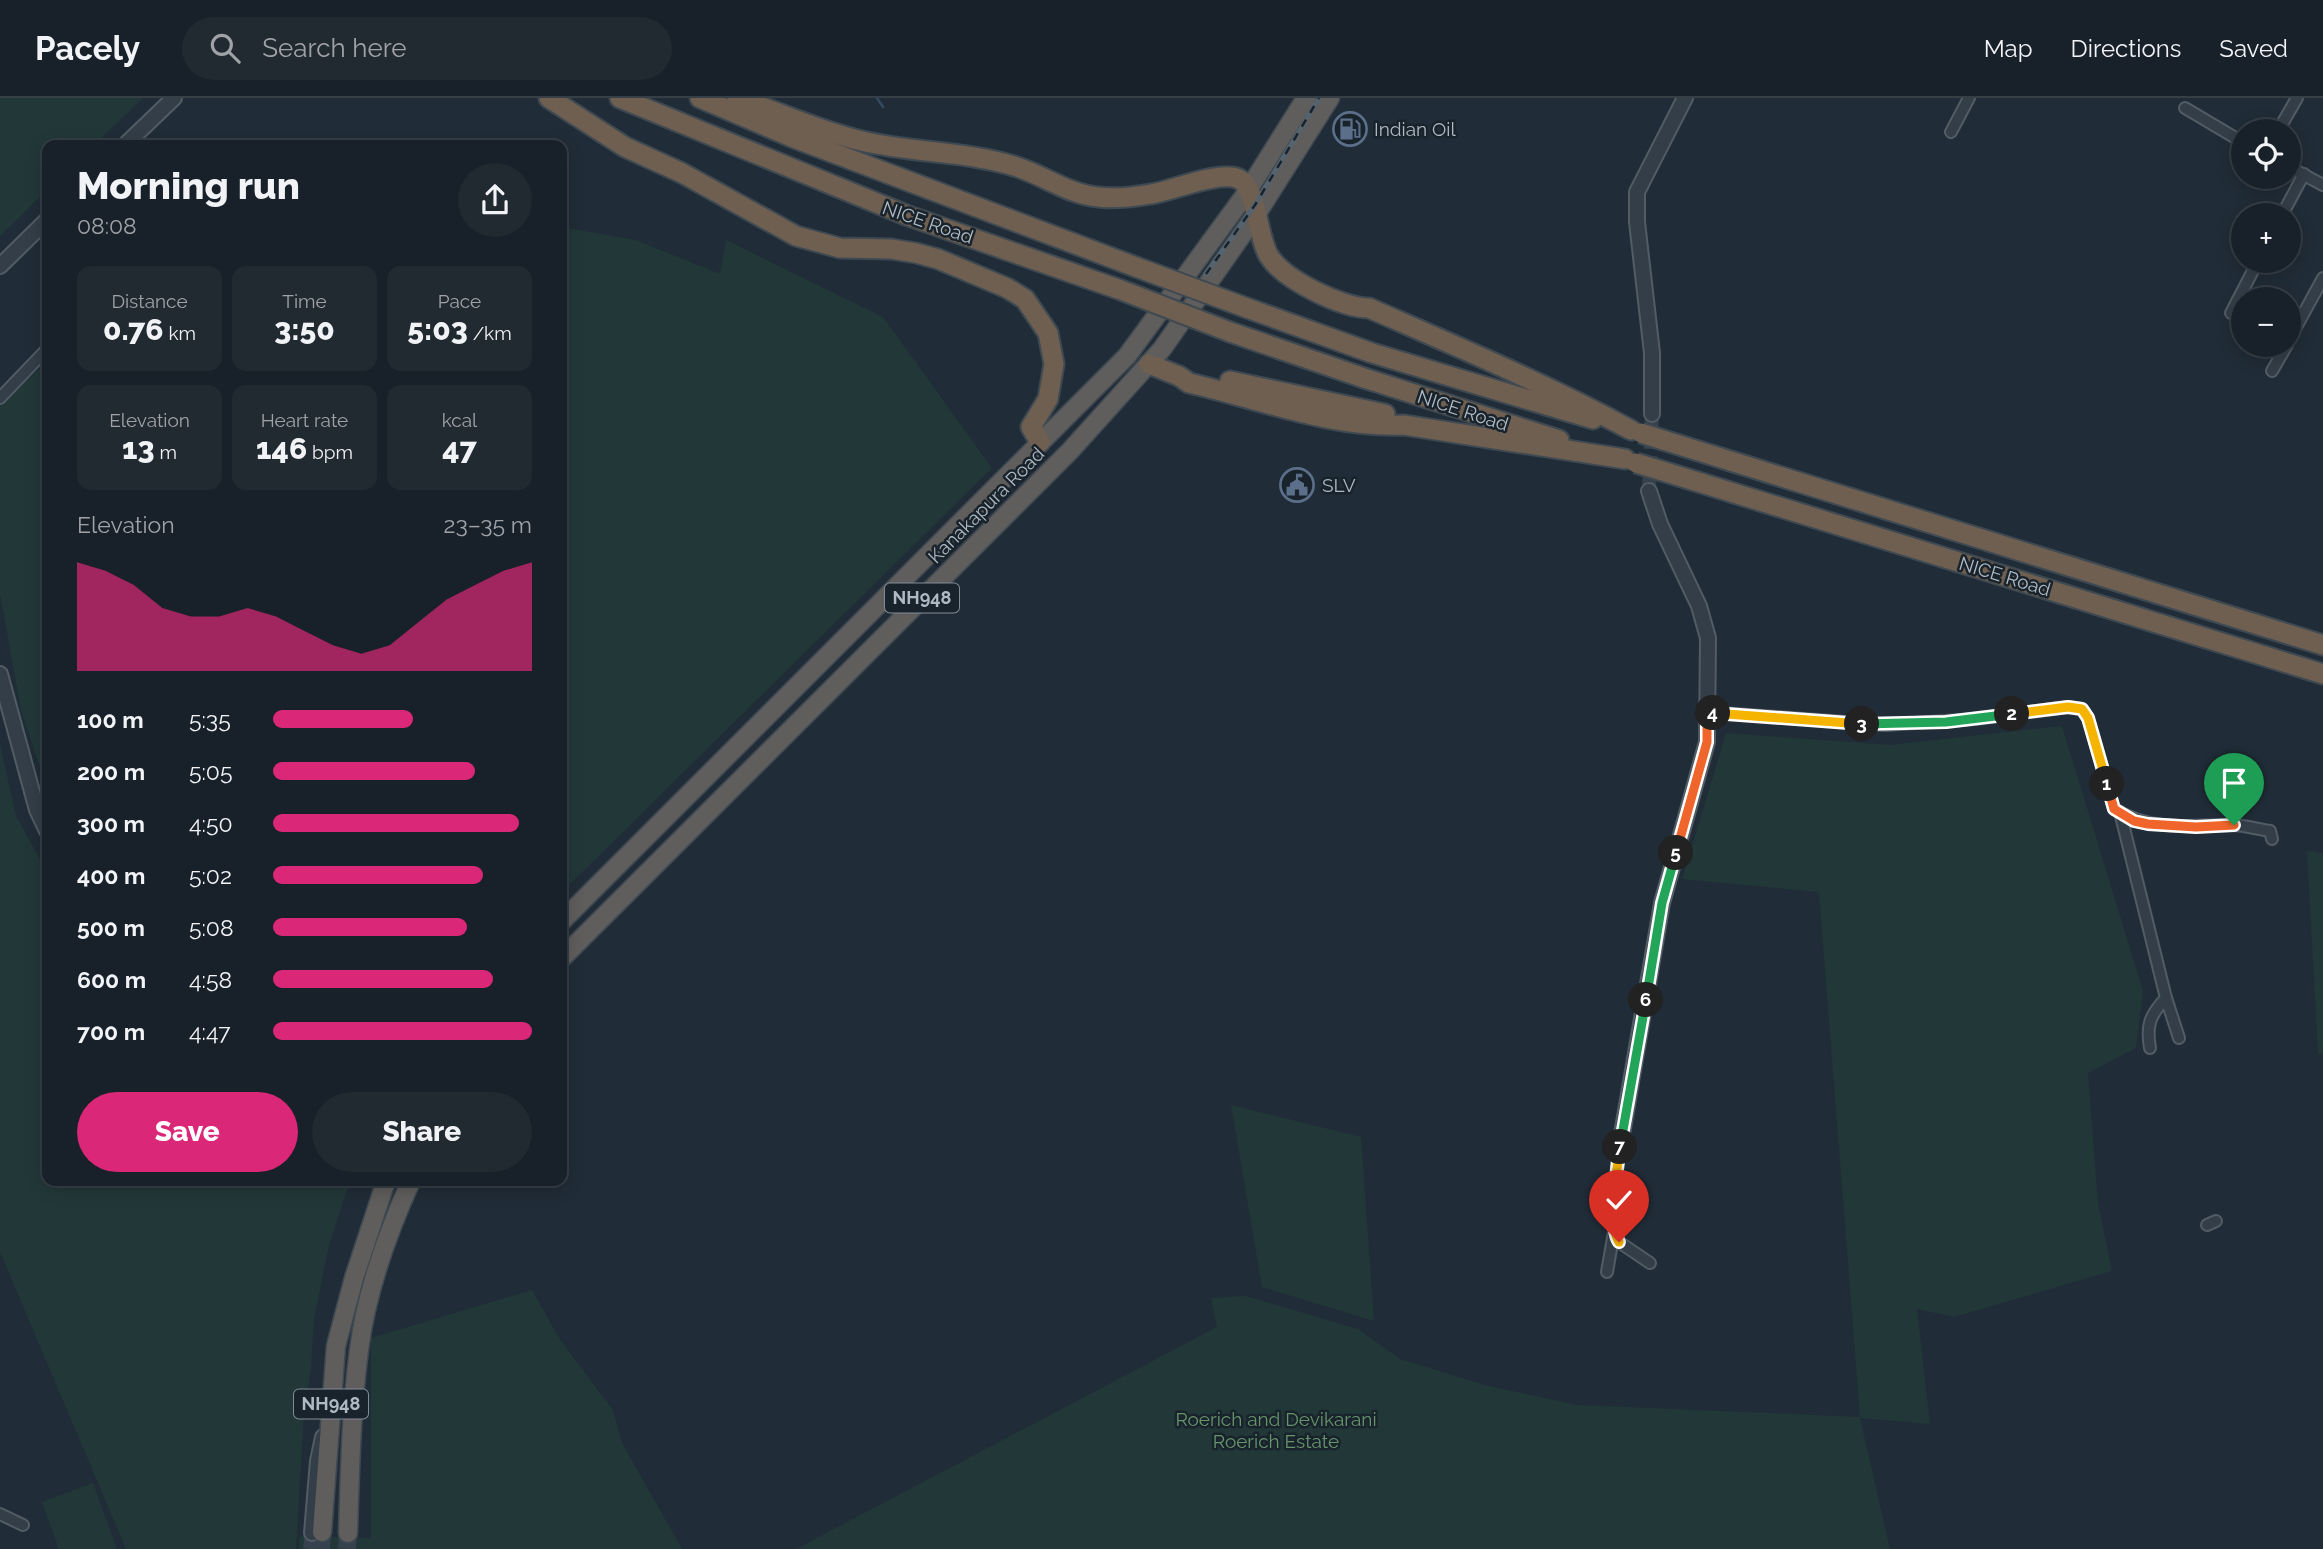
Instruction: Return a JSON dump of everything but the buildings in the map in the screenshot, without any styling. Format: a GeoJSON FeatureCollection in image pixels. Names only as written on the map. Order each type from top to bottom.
{"type":"FeatureCollection","features":[{"type":"Feature","properties":{"kind":"highway"},"geometry":{"type":"LineString","coordinates":[[548,98],[625,148],[682,173],[807,241],[840,247],[916,253],[938,259],[1007,288],[1025,299],[1044,326],[1053,348],[1053,380],[1048,400],[1031,427],[1040,442]]}},
{"type":"Feature","properties":{"kind":"highway","name":"NICE Road"},"geometry":{"type":"LineString","coordinates":[[620,98],[905,215],[1121,290],[1230,332],[1470,412],[2323,674]]}},
{"type":"Feature","properties":{"kind":"highway","name":"NICE Road"},"geometry":{"type":"LineString","coordinates":[[700,98],[819,148],[1372,353],[1663,440],[2323,645]]}},
{"type":"Feature","properties":{"kind":"highway"},"geometry":{"type":"LineString","coordinates":[[737,98],[810,126],[864,142],[1017,166],[1076,194],[1115,198],[1152,194],[1223,177],[1239,178],[1249,188],[1259,235],[1274,263],[1288,275],[1354,308],[1369,308],[1474,353],[1559,392],[1636,432]]}},
{"type":"Feature","properties":{"kind":"highway","name":"Kanakapura Road"},"geometry":{"type":"LineString","coordinates":[[567,916],[1127,356],[1249,188],[1306,98]]}},
{"type":"Feature","properties":{"kind":"highway","name":"Kanakapura Road"},"geometry":{"type":"LineString","coordinates":[[567,953],[1070,451],[1149,364],[1256,215],[1329,98]]}},
{"type":"Feature","properties":{"kind":"highway"},"geometry":{"type":"LineString","coordinates":[[1149,364],[1180,376],[1189,383],[1286,409],[1383,426],[1404,425],[1631,461]]}},
{"type":"Feature","properties":{"kind":"highway"},"geometry":{"type":"LineString","coordinates":[[953,531],[972,547]]}},
{"type":"Feature","properties":{"kind":"highway","name":"NH948"},"geometry":{"type":"LineString","coordinates":[[317,1533],[337,1346],[346,1304],[384,1186]]}},
{"type":"Feature","properties":{"kind":"highway","name":"NH948"},"geometry":{"type":"LineString","coordinates":[[348,1533],[359,1349],[373,1282],[409,1186]]}},
{"type":"Feature","properties":{"kind":"street"},"geometry":{"type":"LineString","coordinates":[[130,140],[174,98]]}},
{"type":"Feature","properties":{"kind":"street"},"geometry":{"type":"LineString","coordinates":[[1652,414],[1652,353],[1637,222],[1637,192],[1685,98]]}},
{"type":"Feature","properties":{"kind":"street"},"geometry":{"type":"LineString","coordinates":[[1951,132],[1969,98]]}},
{"type":"Feature","properties":{"kind":"street"},"geometry":{"type":"LineString","coordinates":[[2285,119],[2297,98]]}},
{"type":"Feature","properties":{"kind":"street"},"geometry":{"type":"LineString","coordinates":[[2185,108],[2231,135]]}},
{"type":"Feature","properties":{"kind":"street"},"geometry":{"type":"LineString","coordinates":[[2301,173],[2323,184]]}},
{"type":"Feature","properties":{"kind":"street"},"geometry":{"type":"LineString","coordinates":[[2288,203],[2304,174]]}},
{"type":"Feature","properties":{"kind":"street"},"geometry":{"type":"LineString","coordinates":[[0,266],[42,225]]}},
{"type":"Feature","properties":{"kind":"street"},"geometry":{"type":"LineString","coordinates":[[2301,319],[2323,278]]}},
{"type":"Feature","properties":{"kind":"street"},"geometry":{"type":"LineString","coordinates":[[0,398],[42,354]]}},
{"type":"Feature","properties":{"kind":"street"},"geometry":{"type":"LineString","coordinates":[[2272,371],[2280,357]]}},
{"type":"Feature","properties":{"kind":"street"},"geometry":{"type":"LineString","coordinates":[[1607,1272],[1614,1232],[1618,1157],[1662,903],[1707,742],[1708,648],[1705,627],[1699,606],[1660,524],[1649,491]]}},
{"type":"Feature","properties":{"kind":"street"},"geometry":{"type":"LineString","coordinates":[[0,674],[42,820]]}},
{"type":"Feature","properties":{"kind":"street"},"geometry":{"type":"LineString","coordinates":[[1707,712],[1885,725],[1975,719],[2068,707],[2082,709],[2088,718],[2114,809],[2134,821],[2148,824],[2196,827],[2234,825],[2270,831],[2272,839]]}},
{"type":"Feature","properties":{"kind":"street"},"geometry":{"type":"LineString","coordinates":[[2120,812],[2166,998],[2179,1038]]}},
{"type":"Feature","properties":{"kind":"street"},"geometry":{"type":"LineString","coordinates":[[2150,1048],[2147,1031],[2151,1019],[2166,998]]}},
{"type":"Feature","properties":{"kind":"street"},"geometry":{"type":"LineString","coordinates":[[1614,1232],[1619,1242],[1650,1264]]}},
{"type":"Feature","properties":{"kind":"street"},"geometry":{"type":"LineString","coordinates":[[0,1514],[23,1525]]}},
{"type":"Feature","properties":{"kind":"green space"},"geometry":{"type":"Polygon","coordinates":[[[0,98],[143,98],[99,140],[42,140],[42,195],[0,236],[0,98]]]}},
{"type":"Feature","properties":{"kind":"green space"},"geometry":{"type":"Polygon","coordinates":[[[567,228],[636,240],[720,274],[726,240],[883,317],[992,468],[567,887],[567,228]]]}},
{"type":"Feature","properties":{"kind":"green space"},"geometry":{"type":"Polygon","coordinates":[[[42,367],[42,774],[21,710],[0,594],[0,405],[42,367]]]}},
{"type":"Feature","properties":{"kind":"green space","name":"Roerich and Devikarani Roerich Estate"},"geometry":{"type":"Polygon","coordinates":[[[2062,726],[2143,991],[2136,1048],[2088,1073],[2098,1203],[2112,1271],[1954,1317],[1917,1309],[1930,1424],[1860,1418],[1890,1549],[796,1549],[1217,1327],[1211,1298],[1246,1296],[1358,1329],[1400,1359],[1485,1385],[1577,1405],[1860,1417],[1819,892],[1682,879],[1726,733],[1890,745],[2062,726]]]}},
{"type":"Feature","properties":{"kind":"green space"},"geometry":{"type":"Polygon","coordinates":[[[0,744],[16,816],[42,862],[42,1186],[348,1186],[329,1245],[314,1319],[311,1368],[304,1414],[296,1549],[126,1549],[0,1252],[0,744]]]}},
{"type":"Feature","properties":{"kind":"green space"},"geometry":{"type":"Polygon","coordinates":[[[2307,851],[2323,853],[2323,1054],[2318,1054],[2307,851]]]}},
{"type":"Feature","properties":{"kind":"green space"},"geometry":{"type":"Polygon","coordinates":[[[1231,1105],[1361,1137],[1374,1321],[1262,1287],[1231,1105]]]}},
{"type":"Feature","properties":{"kind":"green space"},"geometry":{"type":"Polygon","coordinates":[[[532,1290],[559,1338],[613,1410],[622,1443],[682,1549],[299,1549],[300,1536],[371,1538],[371,1338],[532,1290]]]}},
{"type":"Feature","properties":{"kind":"green space"},"geometry":{"type":"Polygon","coordinates":[[[93,1483],[117,1549],[59,1549],[42,1502],[93,1483]]]}},
{"type":"Feature","properties":{"kind":"waterway"},"geometry":{"type":"LineString","coordinates":[[877,98],[883,107]]}},
{"type":"Feature","properties":{"kind":"tunnel"},"geometry":{"type":"LineString","coordinates":[[1649,491],[1652,414]]}},
{"type":"Feature","properties":{"kind":"tunnel"},"geometry":{"type":"LineString","coordinates":[[321,1549],[322,1532]]}},
{"type":"Feature","properties":{"kind":"tunnel"},"geometry":{"type":"LineString","coordinates":[[310,1549],[312,1533]]}},
{"type":"Feature","properties":{"kind":"tunnel"},"geometry":{"type":"LineString","coordinates":[[347,1549],[348,1533]]}},
{"type":"Feature","properties":{"kind":"railway"},"geometry":{"type":"LineString","coordinates":[[1206,274],[1255,205],[1319,98]]}},
{"type":"Feature","properties":{"kind":"place","name":"Indian Oil"},"geometry":{"type":"Point","coordinates":[1350,129]}},
{"type":"Feature","properties":{"kind":"place","name":"SLV"},"geometry":{"type":"Point","coordinates":[1297,485]}},
{"type":"Feature","properties":{"kind":"route"},"geometry":{"type":"LineString","coordinates":[[1619,1242],[1614,1232],[1618,1157],[1662,903],[1707,742],[1707,712],[1885,725],[1946,722],[2068,707],[2082,709],[2088,718],[2114,809],[2134,821],[2148,824],[2196,827],[2234,825]]}}]}
